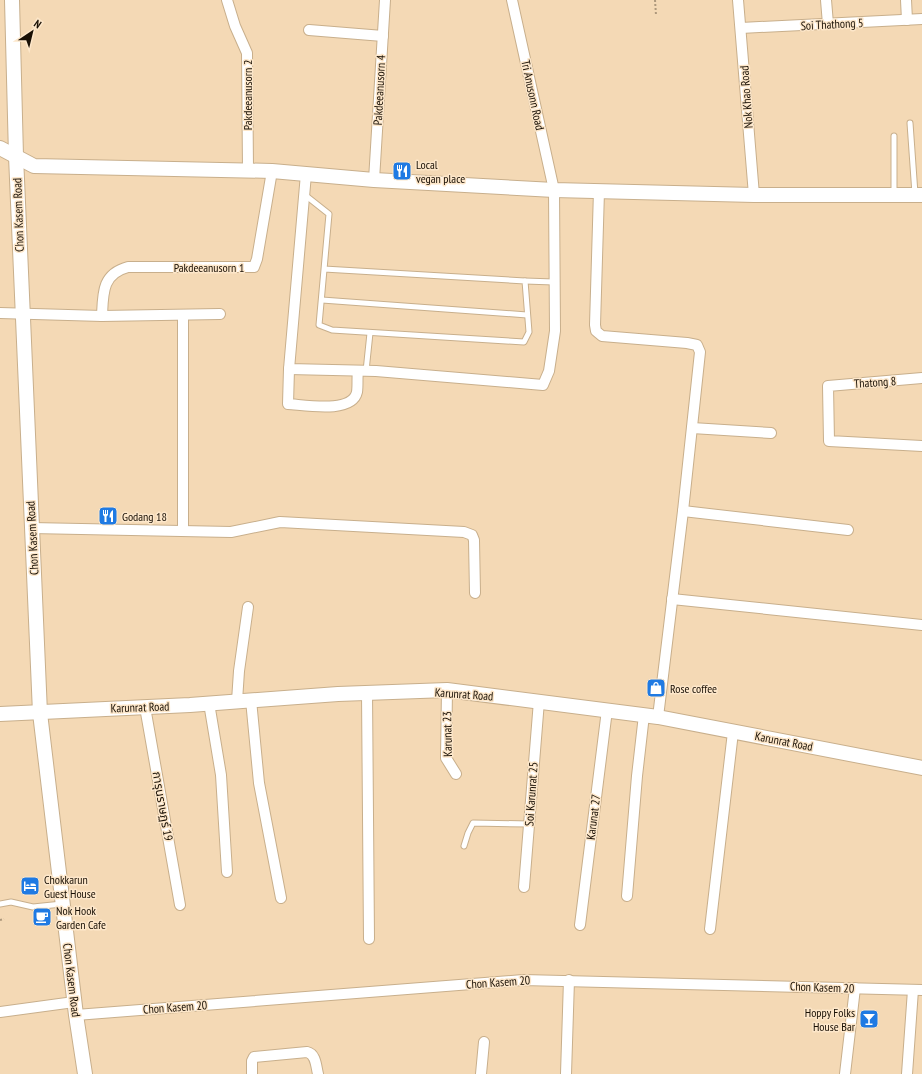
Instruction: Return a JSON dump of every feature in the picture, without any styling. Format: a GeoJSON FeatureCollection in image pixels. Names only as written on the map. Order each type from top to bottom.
{"type":"FeatureCollection","features":[{"type":"Feature","properties":{"kind":"street","name":"Chon Kasem Road"},"geometry":{"type":"LineString","coordinates":[[12,0],[22,312],[40,713],[75,1008],[85,1074]]}},
{"type":"Feature","properties":{"kind":"street","name":"Pakdeeanusorn 2"},"geometry":{"type":"LineString","coordinates":[[226,0],[234,26],[247,53],[248,170]]}},
{"type":"Feature","properties":{"kind":"street","name":"Pakdeeanusorn 4"},"geometry":{"type":"LineString","coordinates":[[374,180],[385,0]]}},
{"type":"Feature","properties":{"kind":"street","name":"Tri Anusonn Road"},"geometry":{"type":"LineString","coordinates":[[362,371],[543,385],[549,371],[555,331],[554,190],[512,0]]}},
{"type":"Feature","properties":{"kind":"street","name":"Nok Khao Road"},"geometry":{"type":"LineString","coordinates":[[738,0],[754,195]]}},
{"type":"Feature","properties":{"kind":"street"},"geometry":{"type":"LineString","coordinates":[[826,0],[828,24]]}},
{"type":"Feature","properties":{"kind":"street"},"geometry":{"type":"LineString","coordinates":[[906,0],[907,20]]}},
{"type":"Feature","properties":{"kind":"street","name":"Soi Thathong 5"},"geometry":{"type":"LineString","coordinates":[[741,28],[922,19]]}},
{"type":"Feature","properties":{"kind":"street"},"geometry":{"type":"LineString","coordinates":[[309,30],[382,36]]}},
{"type":"Feature","properties":{"kind":"street"},"geometry":{"type":"LineString","coordinates":[[0,148],[34,166],[272,171],[374,180],[554,190],[754,195],[919,195]]}},
{"type":"Feature","properties":{"kind":"street","name":"Pakdeeanusorn 1"},"geometry":{"type":"LineString","coordinates":[[102,316],[103,292],[106,282],[112,274],[119,269],[128,267],[254,267],[257,259],[272,171]]}},
{"type":"Feature","properties":{"kind":"street"},"geometry":{"type":"LineString","coordinates":[[290,369],[362,371],[357,393],[352,400],[341,406],[288,404],[290,369],[306,174]]}},
{"type":"Feature","properties":{"kind":"street"},"geometry":{"type":"LineString","coordinates":[[599,191],[594,325],[596,331],[602,336],[697,345],[700,352],[672,599],[651,716],[637,776],[627,896]]}},
{"type":"Feature","properties":{"kind":"street"},"geometry":{"type":"LineString","coordinates":[[0,313],[22,312],[102,316],[220,314]]}},
{"type":"Feature","properties":{"kind":"street"},"geometry":{"type":"LineString","coordinates":[[183,315],[183,531]]}},
{"type":"Feature","properties":{"kind":"street","name":"Thatong 8"},"geometry":{"type":"LineString","coordinates":[[922,378],[828,386],[829,441],[922,446]]}},
{"type":"Feature","properties":{"kind":"street"},"geometry":{"type":"LineString","coordinates":[[692,428],[771,432]]}},
{"type":"Feature","properties":{"kind":"street"},"geometry":{"type":"LineString","coordinates":[[683,511],[848,530]]}},
{"type":"Feature","properties":{"kind":"street"},"geometry":{"type":"LineString","coordinates":[[31,528],[231,532],[280,522],[464,532],[472,535],[474,540],[475,593]]}},
{"type":"Feature","properties":{"kind":"street"},"geometry":{"type":"LineString","coordinates":[[672,599],[922,625]]}},
{"type":"Feature","properties":{"kind":"street"},"geometry":{"type":"LineString","coordinates":[[248,607],[239,671],[281,898]]}},
{"type":"Feature","properties":{"kind":"street","name":"Karunrat Road"},"geometry":{"type":"LineString","coordinates":[[0,714],[145,707],[367,693],[447,690],[651,716],[922,768]]}},
{"type":"Feature","properties":{"kind":"street","name":"Karunat 23"},"geometry":{"type":"LineString","coordinates":[[447,690],[446,758],[456,774]]}},
{"type":"Feature","properties":{"kind":"street"},"geometry":{"type":"LineString","coordinates":[[367,693],[369,939]]}},
{"type":"Feature","properties":{"kind":"street","name":"Soi Karunrat 25"},"geometry":{"type":"LineString","coordinates":[[524,887],[539,701]]}},
{"type":"Feature","properties":{"kind":"street"},"geometry":{"type":"LineString","coordinates":[[209,703],[221,774],[227,872]]}},
{"type":"Feature","properties":{"kind":"street","name":"การุนราษฏร์ 19"},"geometry":{"type":"LineString","coordinates":[[145,707],[180,905]]}},
{"type":"Feature","properties":{"kind":"street","name":"Karunat 27"},"geometry":{"type":"LineString","coordinates":[[580,925],[607,710]]}},
{"type":"Feature","properties":{"kind":"street"},"geometry":{"type":"LineString","coordinates":[[710,929],[733,732]]}},
{"type":"Feature","properties":{"kind":"street","name":"Chon Kasem 20"},"geometry":{"type":"LineString","coordinates":[[0,1012],[523,980],[918,990]]}},
{"type":"Feature","properties":{"kind":"street"},"geometry":{"type":"LineString","coordinates":[[566,1074],[569,980]]}},
{"type":"Feature","properties":{"kind":"street"},"geometry":{"type":"LineString","coordinates":[[844,1074],[855,988]]}},
{"type":"Feature","properties":{"kind":"street"},"geometry":{"type":"LineString","coordinates":[[907,1074],[918,990]]}},
{"type":"Feature","properties":{"kind":"street"},"geometry":{"type":"LineString","coordinates":[[481,1074],[484,1042]]}},
{"type":"Feature","properties":{"kind":"street"},"geometry":{"type":"LineString","coordinates":[[252,1074],[252,1062],[254,1057],[301,1052],[311,1053],[318,1074]]}},
{"type":"Feature","properties":{"kind":"lane"},"geometry":{"type":"LineString","coordinates":[[910,123],[919,195]]}},
{"type":"Feature","properties":{"kind":"lane"},"geometry":{"type":"LineString","coordinates":[[894,136],[894,195]]}},
{"type":"Feature","properties":{"kind":"lane"},"geometry":{"type":"LineString","coordinates":[[304,194],[329,214],[319,325],[332,330],[524,342],[529,332],[525,281]]}},
{"type":"Feature","properties":{"kind":"lane"},"geometry":{"type":"LineString","coordinates":[[324,269],[554,282]]}},
{"type":"Feature","properties":{"kind":"lane"},"geometry":{"type":"LineString","coordinates":[[322,300],[528,315]]}},
{"type":"Feature","properties":{"kind":"lane"},"geometry":{"type":"LineString","coordinates":[[362,371],[370,333]]}},
{"type":"Feature","properties":{"kind":"lane"},"geometry":{"type":"LineString","coordinates":[[464,846],[468,833],[474,823],[529,824]]}},
{"type":"Feature","properties":{"kind":"lane"},"geometry":{"type":"LineString","coordinates":[[0,904],[11,902],[33,906],[63,904]]}},
{"type":"Feature","properties":{"kind":"path"},"geometry":{"type":"LineString","coordinates":[[655,0],[656,15]]}},
{"type":"Feature","properties":{"kind":"path"},"geometry":{"type":"LineString","coordinates":[[0,920],[4,919]]}},
{"type":"Feature","properties":{"kind":"place","name":"Local vegan place"},"geometry":{"type":"Point","coordinates":[402,171]}},
{"type":"Feature","properties":{"kind":"place","name":"Godang 18"},"geometry":{"type":"Point","coordinates":[108,516]}},
{"type":"Feature","properties":{"kind":"place","name":"Rose coffee"},"geometry":{"type":"Point","coordinates":[656,688]}},
{"type":"Feature","properties":{"kind":"place","name":"Chokkarun Guest House"},"geometry":{"type":"Point","coordinates":[30,886]}},
{"type":"Feature","properties":{"kind":"place","name":"Nok Hook Garden Cafe"},"geometry":{"type":"Point","coordinates":[42,917]}},
{"type":"Feature","properties":{"kind":"place","name":"Hoppy Folks House Bar"},"geometry":{"type":"Point","coordinates":[869,1019]}}]}
